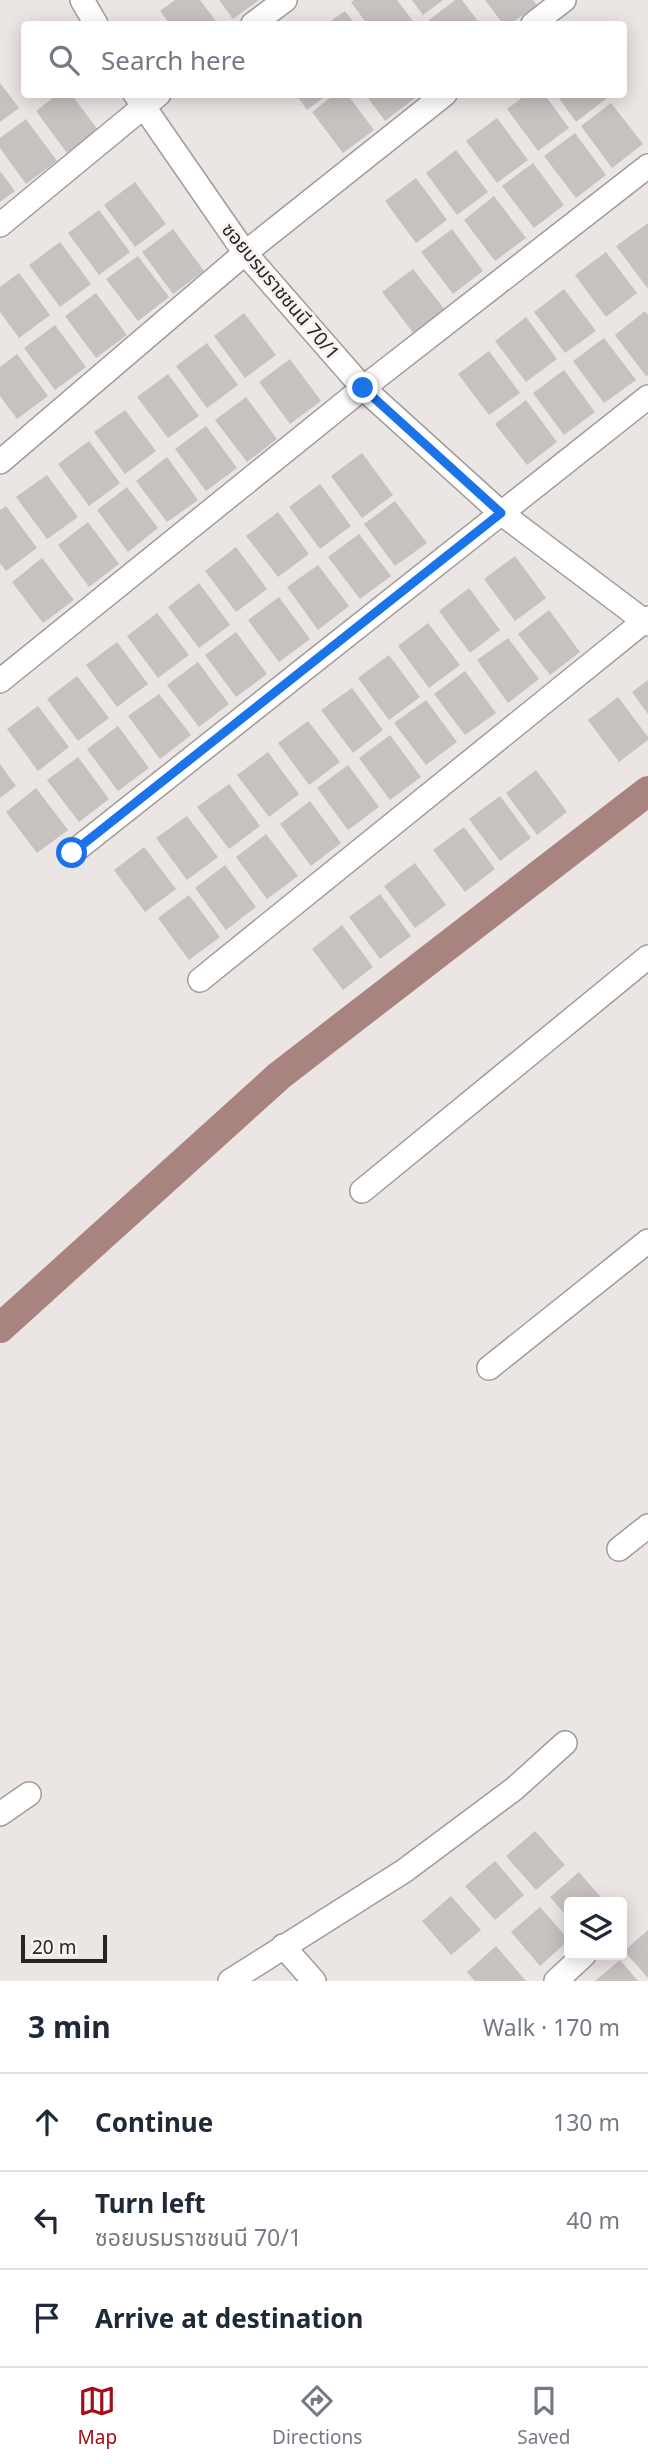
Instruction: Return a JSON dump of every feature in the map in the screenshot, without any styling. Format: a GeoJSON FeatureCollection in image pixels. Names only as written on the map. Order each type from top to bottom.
{"type":"FeatureCollection","features":[{"type":"Feature","properties":{"kind":"street"},"geometry":{"type":"LineString","coordinates":[[82,0],[94,21]]}},
{"type":"Feature","properties":{"kind":"street"},"geometry":{"type":"LineString","coordinates":[[257,21],[285,0]]}},
{"type":"Feature","properties":{"kind":"street"},"geometry":{"type":"LineString","coordinates":[[537,21],[564,0]]}},
{"type":"Feature","properties":{"kind":"street"},"geometry":{"type":"LineString","coordinates":[[0,462],[245,253],[440,98]]}},
{"type":"Feature","properties":{"kind":"street"},"geometry":{"type":"LineString","coordinates":[[0,225],[146,99]]}},
{"type":"Feature","properties":{"kind":"street","name":"ซอยบรมราชชนนี 70/1"},"geometry":{"type":"LineString","coordinates":[[146,99],[245,253],[363,388],[501,513],[647,621]]}},
{"type":"Feature","properties":{"kind":"street"},"geometry":{"type":"LineString","coordinates":[[0,681],[363,388],[648,166]]}},
{"type":"Feature","properties":{"kind":"street"},"geometry":{"type":"LineString","coordinates":[[72,853],[648,397]]}},
{"type":"Feature","properties":{"kind":"street"},"geometry":{"type":"LineString","coordinates":[[200,980],[647,621]]}},
{"type":"Feature","properties":{"kind":"street"},"geometry":{"type":"LineString","coordinates":[[362,1191],[648,957]]}},
{"type":"Feature","properties":{"kind":"street"},"geometry":{"type":"LineString","coordinates":[[489,1368],[648,1241]]}},
{"type":"Feature","properties":{"kind":"street"},"geometry":{"type":"LineString","coordinates":[[619,1549],[648,1526]]}},
{"type":"Feature","properties":{"kind":"street"},"geometry":{"type":"LineString","coordinates":[[230,1981],[404,1871],[514,1789],[565,1743]]}},
{"type":"Feature","properties":{"kind":"street"},"geometry":{"type":"LineString","coordinates":[[0,1814],[29,1794]]}},
{"type":"Feature","properties":{"kind":"street"},"geometry":{"type":"LineString","coordinates":[[283,1946],[314,1981]]}},
{"type":"Feature","properties":{"kind":"street"},"geometry":{"type":"LineString","coordinates":[[556,1981],[579,1960]]}},
{"type":"Feature","properties":{"kind":"building"},"geometry":{"type":"Polygon","coordinates":[[[175,0],[200,0],[216,21],[168,21],[160,11],[175,0]]]}},
{"type":"Feature","properties":{"kind":"building"},"geometry":{"type":"Polygon","coordinates":[[[219,0],[259,0],[233,19],[219,0]]]}},
{"type":"Feature","properties":{"kind":"building"},"geometry":{"type":"Polygon","coordinates":[[[397,0],[413,21],[365,21],[351,2],[397,0]]]}},
{"type":"Feature","properties":{"kind":"building"},"geometry":{"type":"Polygon","coordinates":[[[412,0],[443,0],[423,15],[412,0]]]}},
{"type":"Feature","properties":{"kind":"building"},"geometry":{"type":"Polygon","coordinates":[[[455,0],[462,0],[478,21],[430,21],[455,0]]]}},
{"type":"Feature","properties":{"kind":"building"},"geometry":{"type":"Polygon","coordinates":[[[485,0],[533,0],[537,5],[514,21],[501,21],[485,0]]]}},
{"type":"Feature","properties":{"kind":"building"},"geometry":{"type":"Polygon","coordinates":[[[345,11],[353,21],[330,21],[345,11]]]}},
{"type":"Feature","properties":{"kind":"building"},"geometry":{"type":"Polygon","coordinates":[[[0,83],[19,108],[0,122],[0,83]]]}},
{"type":"Feature","properties":{"kind":"building"},"geometry":{"type":"Polygon","coordinates":[[[53,98],[74,98],[98,130],[67,153],[36,111],[53,98]]]}},
{"type":"Feature","properties":{"kind":"building"},"geometry":{"type":"Polygon","coordinates":[[[299,98],[323,98],[307,110],[299,98]]]}},
{"type":"Feature","properties":{"kind":"building"},"geometry":{"type":"Polygon","coordinates":[[[330,98],[350,98],[374,130],[343,153],[312,112],[330,98]]]}},
{"type":"Feature","properties":{"kind":"building"},"geometry":{"type":"Polygon","coordinates":[[[368,98],[415,98],[385,121],[368,98]]]}},
{"type":"Feature","properties":{"kind":"building"},"geometry":{"type":"Polygon","coordinates":[[[522,98],[547,98],[569,128],[538,151],[507,109],[522,98]]]}},
{"type":"Feature","properties":{"kind":"building"},"geometry":{"type":"Polygon","coordinates":[[[559,98],[607,98],[576,122],[559,98]]]}},
{"type":"Feature","properties":{"kind":"building"},"geometry":{"type":"Polygon","coordinates":[[[611,103],[643,144],[612,168],[581,126],[611,103]]]}},
{"type":"Feature","properties":{"kind":"building"},"geometry":{"type":"Polygon","coordinates":[[[497,118],[528,160],[497,183],[466,141],[497,118]]]}},
{"type":"Feature","properties":{"kind":"building"},"geometry":{"type":"Polygon","coordinates":[[[26,119],[57,161],[26,184],[0,148],[0,138],[26,119]]]}},
{"type":"Feature","properties":{"kind":"building"},"geometry":{"type":"Polygon","coordinates":[[[575,133],[606,175],[576,198],[544,156],[575,133]]]}},
{"type":"Feature","properties":{"kind":"building"},"geometry":{"type":"Polygon","coordinates":[[[456,150],[488,192],[457,215],[426,173],[456,150]]]}},
{"type":"Feature","properties":{"kind":"building"},"geometry":{"type":"Polygon","coordinates":[[[533,163],[564,205],[534,228],[502,186],[533,163]]]}},
{"type":"Feature","properties":{"kind":"building"},"geometry":{"type":"Polygon","coordinates":[[[0,171],[15,191],[0,202],[0,171]]]}},
{"type":"Feature","properties":{"kind":"building"},"geometry":{"type":"Polygon","coordinates":[[[416,178],[447,220],[416,243],[385,201],[416,178]]]}},
{"type":"Feature","properties":{"kind":"building"},"geometry":{"type":"Polygon","coordinates":[[[135,182],[166,224],[135,247],[104,205],[135,182]]]}},
{"type":"Feature","properties":{"kind":"building"},"geometry":{"type":"Polygon","coordinates":[[[494,196],[526,238],[495,261],[464,220],[494,196]]]}},
{"type":"Feature","properties":{"kind":"building"},"geometry":{"type":"Polygon","coordinates":[[[99,210],[130,252],[99,275],[68,233],[99,210]]]}},
{"type":"Feature","properties":{"kind":"building"},"geometry":{"type":"Polygon","coordinates":[[[648,223],[648,289],[616,246],[648,223]]]}},
{"type":"Feature","properties":{"kind":"building"},"geometry":{"type":"Polygon","coordinates":[[[173,229],[204,271],[173,294],[142,252],[173,229]]]}},
{"type":"Feature","properties":{"kind":"building"},"geometry":{"type":"Polygon","coordinates":[[[452,229],[483,271],[453,294],[421,252],[452,229]]]}},
{"type":"Feature","properties":{"kind":"building"},"geometry":{"type":"Polygon","coordinates":[[[60,242],[91,284],[60,307],[29,265],[60,242]]]}},
{"type":"Feature","properties":{"kind":"building"},"geometry":{"type":"Polygon","coordinates":[[[606,252],[637,293],[606,317],[575,275],[606,252]]]}},
{"type":"Feature","properties":{"kind":"building"},"geometry":{"type":"Polygon","coordinates":[[[138,256],[169,297],[138,321],[106,279],[138,256]]]}},
{"type":"Feature","properties":{"kind":"building"},"geometry":{"type":"Polygon","coordinates":[[[413,269],[445,310],[414,334],[382,292],[413,269]]]}},
{"type":"Feature","properties":{"kind":"building"},"geometry":{"type":"Polygon","coordinates":[[[19,273],[50,315],[19,338],[0,312],[0,287],[19,273]]]}},
{"type":"Feature","properties":{"kind":"building"},"geometry":{"type":"Polygon","coordinates":[[[564,289],[596,331],[565,353],[534,312],[564,289]]]}},
{"type":"Feature","properties":{"kind":"building"},"geometry":{"type":"Polygon","coordinates":[[[96,293],[127,335],[96,358],[65,316],[96,293]]]}},
{"type":"Feature","properties":{"kind":"building"},"geometry":{"type":"Polygon","coordinates":[[[645,311],[648,315],[646,376],[615,335],[645,311]]]}},
{"type":"Feature","properties":{"kind":"building"},"geometry":{"type":"Polygon","coordinates":[[[244,313],[276,355],[245,378],[214,336],[244,313]]]}},
{"type":"Feature","properties":{"kind":"building"},"geometry":{"type":"Polygon","coordinates":[[[526,317],[557,359],[526,382],[495,341],[526,317]]]}},
{"type":"Feature","properties":{"kind":"building"},"geometry":{"type":"Polygon","coordinates":[[[55,325],[86,367],[55,390],[24,348],[55,325]]]}},
{"type":"Feature","properties":{"kind":"building"},"geometry":{"type":"Polygon","coordinates":[[[604,338],[636,380],[604,403],[573,361],[604,338]]]}},
{"type":"Feature","properties":{"kind":"building"},"geometry":{"type":"Polygon","coordinates":[[[207,343],[238,385],[207,408],[176,366],[207,343]]]}},
{"type":"Feature","properties":{"kind":"building"},"geometry":{"type":"Polygon","coordinates":[[[489,351],[520,393],[489,415],[458,374],[489,351]]]}},
{"type":"Feature","properties":{"kind":"building"},"geometry":{"type":"Polygon","coordinates":[[[17,354],[48,396],[17,419],[0,396],[0,367],[17,354]]]}},
{"type":"Feature","properties":{"kind":"building"},"geometry":{"type":"Polygon","coordinates":[[[290,359],[321,401],[290,424],[259,382],[290,359]]]}},
{"type":"Feature","properties":{"kind":"building"},"geometry":{"type":"Polygon","coordinates":[[[564,370],[595,412],[564,435],[533,393],[564,370]]]}},
{"type":"Feature","properties":{"kind":"building"},"geometry":{"type":"Polygon","coordinates":[[[168,374],[199,416],[168,438],[137,397],[168,374]]]}},
{"type":"Feature","properties":{"kind":"building"},"geometry":{"type":"Polygon","coordinates":[[[246,397],[277,439],[247,462],[215,420],[246,397]]]}},
{"type":"Feature","properties":{"kind":"building"},"geometry":{"type":"Polygon","coordinates":[[[526,400],[557,442],[527,465],[495,424],[526,400]]]}},
{"type":"Feature","properties":{"kind":"building"},"geometry":{"type":"Polygon","coordinates":[[[125,410],[156,451],[125,474],[94,432],[125,410]]]}},
{"type":"Feature","properties":{"kind":"building"},"geometry":{"type":"Polygon","coordinates":[[[206,426],[237,468],[206,491],[175,449],[206,426]]]}},
{"type":"Feature","properties":{"kind":"building"},"geometry":{"type":"Polygon","coordinates":[[[89,441],[120,483],[89,506],[58,464],[89,441]]]}},
{"type":"Feature","properties":{"kind":"building"},"geometry":{"type":"Polygon","coordinates":[[[362,453],[393,495],[362,518],[331,476],[362,453]]]}},
{"type":"Feature","properties":{"kind":"building"},"geometry":{"type":"Polygon","coordinates":[[[167,457],[198,500],[167,522],[136,481],[167,457]]]}},
{"type":"Feature","properties":{"kind":"building"},"geometry":{"type":"Polygon","coordinates":[[[47,475],[78,517],[47,539],[16,497],[47,475]]]}},
{"type":"Feature","properties":{"kind":"building"},"geometry":{"type":"Polygon","coordinates":[[[320,484],[351,526],[320,549],[289,507],[320,484]]]}},
{"type":"Feature","properties":{"kind":"building"},"geometry":{"type":"Polygon","coordinates":[[[127,487],[158,528],[128,552],[97,510],[127,487]]]}},
{"type":"Feature","properties":{"kind":"building"},"geometry":{"type":"Polygon","coordinates":[[[395,501],[427,543],[395,566],[364,524],[395,501]]]}},
{"type":"Feature","properties":{"kind":"building"},"geometry":{"type":"Polygon","coordinates":[[[6,506],[37,548],[6,571],[0,563],[0,510],[6,506]]]}},
{"type":"Feature","properties":{"kind":"building"},"geometry":{"type":"Polygon","coordinates":[[[278,512],[309,554],[278,577],[246,536],[278,512]]]}},
{"type":"Feature","properties":{"kind":"building"},"geometry":{"type":"Polygon","coordinates":[[[88,522],[119,564],[89,587],[58,545],[88,522]]]}},
{"type":"Feature","properties":{"kind":"building"},"geometry":{"type":"Polygon","coordinates":[[[359,534],[391,576],[360,599],[328,557],[359,534]]]}},
{"type":"Feature","properties":{"kind":"building"},"geometry":{"type":"Polygon","coordinates":[[[236,547],[267,589],[236,612],[205,571],[236,547]]]}},
{"type":"Feature","properties":{"kind":"building"},"geometry":{"type":"Polygon","coordinates":[[[515,556],[546,598],[515,621],[484,579],[515,556]]]}},
{"type":"Feature","properties":{"kind":"building"},"geometry":{"type":"Polygon","coordinates":[[[42,558],[74,600],[43,623],[12,582],[42,558]]]}},
{"type":"Feature","properties":{"kind":"building"},"geometry":{"type":"Polygon","coordinates":[[[318,565],[349,606],[318,630],[287,587],[318,565]]]}},
{"type":"Feature","properties":{"kind":"building"},"geometry":{"type":"Polygon","coordinates":[[[199,583],[230,625],[199,648],[168,607],[199,583]]]}},
{"type":"Feature","properties":{"kind":"building"},"geometry":{"type":"Polygon","coordinates":[[[469,588],[500,630],[470,653],[439,611],[469,588]]]}},
{"type":"Feature","properties":{"kind":"building"},"geometry":{"type":"Polygon","coordinates":[[[279,597],[310,639],[279,662],[248,620],[279,597]]]}},
{"type":"Feature","properties":{"kind":"building"},"geometry":{"type":"Polygon","coordinates":[[[549,610],[580,652],[550,675],[518,634],[549,610]]]}},
{"type":"Feature","properties":{"kind":"building"},"geometry":{"type":"Polygon","coordinates":[[[157,613],[189,655],[158,678],[127,636],[157,613]]]}},
{"type":"Feature","properties":{"kind":"building"},"geometry":{"type":"Polygon","coordinates":[[[428,623],[460,665],[429,688],[398,646],[428,623]]]}},
{"type":"Feature","properties":{"kind":"building"},"geometry":{"type":"Polygon","coordinates":[[[236,632],[267,674],[236,697],[205,655],[236,632]]]}},
{"type":"Feature","properties":{"kind":"building"},"geometry":{"type":"Polygon","coordinates":[[[508,638],[539,679],[508,703],[477,660],[508,638]]]}},
{"type":"Feature","properties":{"kind":"building"},"geometry":{"type":"Polygon","coordinates":[[[117,642],[148,684],[117,707],[86,665],[117,642]]]}},
{"type":"Feature","properties":{"kind":"building"},"geometry":{"type":"Polygon","coordinates":[[[389,655],[420,697],[389,720],[358,678],[389,655]]]}},
{"type":"Feature","properties":{"kind":"building"},"geometry":{"type":"Polygon","coordinates":[[[198,662],[229,704],[199,727],[167,685],[198,662]]]}},
{"type":"Feature","properties":{"kind":"building"},"geometry":{"type":"Polygon","coordinates":[[[465,671],[496,713],[465,735],[434,694],[465,671]]]}},
{"type":"Feature","properties":{"kind":"building"},"geometry":{"type":"Polygon","coordinates":[[[77,676],[109,718],[78,741],[47,699],[77,676]]]}},
{"type":"Feature","properties":{"kind":"building"},"geometry":{"type":"Polygon","coordinates":[[[648,680],[648,714],[632,692],[648,680]]]}},
{"type":"Feature","properties":{"kind":"building"},"geometry":{"type":"Polygon","coordinates":[[[352,688],[383,730],[353,753],[321,710],[352,688]]]}},
{"type":"Feature","properties":{"kind":"building"},"geometry":{"type":"Polygon","coordinates":[[[159,694],[191,735],[160,759],[128,716],[159,694]]]}},
{"type":"Feature","properties":{"kind":"building"},"geometry":{"type":"Polygon","coordinates":[[[618,697],[648,737],[648,740],[619,762],[588,720],[618,697]]]}},
{"type":"Feature","properties":{"kind":"building"},"geometry":{"type":"Polygon","coordinates":[[[426,700],[457,742],[426,765],[394,723],[426,700]]]}},
{"type":"Feature","properties":{"kind":"building"},"geometry":{"type":"Polygon","coordinates":[[[38,706],[69,747],[38,771],[7,729],[38,706]]]}},
{"type":"Feature","properties":{"kind":"building"},"geometry":{"type":"Polygon","coordinates":[[[308,721],[340,762],[309,785],[278,743],[308,721]]]}},
{"type":"Feature","properties":{"kind":"building"},"geometry":{"type":"Polygon","coordinates":[[[118,726],[149,768],[118,791],[87,749],[118,726]]]}},
{"type":"Feature","properties":{"kind":"building"},"geometry":{"type":"Polygon","coordinates":[[[390,735],[421,777],[390,800],[359,758],[390,735]]]}},
{"type":"Feature","properties":{"kind":"building"},"geometry":{"type":"Polygon","coordinates":[[[268,752],[299,794],[269,817],[237,775],[268,752]]]}},
{"type":"Feature","properties":{"kind":"building"},"geometry":{"type":"Polygon","coordinates":[[[78,757],[109,799],[79,822],[47,780],[78,757]]]}},
{"type":"Feature","properties":{"kind":"building"},"geometry":{"type":"Polygon","coordinates":[[[0,764],[16,786],[0,798],[0,764]]]}},
{"type":"Feature","properties":{"kind":"building"},"geometry":{"type":"Polygon","coordinates":[[[348,765],[379,807],[348,830],[317,788],[348,765]]]}},
{"type":"Feature","properties":{"kind":"building"},"geometry":{"type":"Polygon","coordinates":[[[536,770],[567,812],[537,835],[506,793],[536,770]]]}},
{"type":"Feature","properties":{"kind":"building"},"geometry":{"type":"Polygon","coordinates":[[[229,784],[260,826],[229,849],[197,807],[229,784]]]}},
{"type":"Feature","properties":{"kind":"building"},"geometry":{"type":"Polygon","coordinates":[[[36,788],[68,830],[37,853],[6,812],[36,788]]]}},
{"type":"Feature","properties":{"kind":"building"},"geometry":{"type":"Polygon","coordinates":[[[500,796],[531,838],[500,861],[469,819],[500,796]]]}},
{"type":"Feature","properties":{"kind":"building"},"geometry":{"type":"Polygon","coordinates":[[[310,801],[341,843],[311,866],[280,824],[310,801]]]}},
{"type":"Feature","properties":{"kind":"building"},"geometry":{"type":"Polygon","coordinates":[[[187,816],[218,857],[187,880],[156,838],[187,816]]]}},
{"type":"Feature","properties":{"kind":"building"},"geometry":{"type":"Polygon","coordinates":[[[464,827],[495,869],[465,892],[433,850],[464,827]]]}},
{"type":"Feature","properties":{"kind":"building"},"geometry":{"type":"Polygon","coordinates":[[[266,834],[298,876],[267,899],[236,857],[266,834]]]}},
{"type":"Feature","properties":{"kind":"building"},"geometry":{"type":"Polygon","coordinates":[[[144,847],[176,889],[145,912],[114,870],[144,847]]]}},
{"type":"Feature","properties":{"kind":"building"},"geometry":{"type":"Polygon","coordinates":[[[415,863],[446,905],[415,928],[384,886],[415,863]]]}},
{"type":"Feature","properties":{"kind":"building"},"geometry":{"type":"Polygon","coordinates":[[[225,865],[256,907],[226,930],[195,888],[225,865]]]}},
{"type":"Feature","properties":{"kind":"building"},"geometry":{"type":"Polygon","coordinates":[[[380,894],[411,936],[380,959],[349,917],[380,894]]]}},
{"type":"Feature","properties":{"kind":"building"},"geometry":{"type":"Polygon","coordinates":[[[189,895],[220,937],[189,960],[158,918],[189,895]]]}},
{"type":"Feature","properties":{"kind":"building"},"geometry":{"type":"Polygon","coordinates":[[[342,925],[373,967],[343,990],[312,949],[342,925]]]}},
{"type":"Feature","properties":{"kind":"building"},"geometry":{"type":"Polygon","coordinates":[[[535,1831],[565,1865],[536,1890],[506,1856],[535,1831]]]}},
{"type":"Feature","properties":{"kind":"building"},"geometry":{"type":"Polygon","coordinates":[[[495,1861],[524,1895],[495,1920],[465,1886],[495,1861]]]}},
{"type":"Feature","properties":{"kind":"building"},"geometry":{"type":"Polygon","coordinates":[[[579,1872],[601,1897],[564,1897],[564,1913],[550,1897],[579,1872]]]}},
{"type":"Feature","properties":{"kind":"building"},"geometry":{"type":"Polygon","coordinates":[[[451,1896],[481,1930],[451,1955],[422,1921],[451,1896]]]}},
{"type":"Feature","properties":{"kind":"building"},"geometry":{"type":"Polygon","coordinates":[[[540,1907],[564,1934],[564,1944],[540,1966],[511,1932],[540,1907]]]}},
{"type":"Feature","properties":{"kind":"building"},"geometry":{"type":"Polygon","coordinates":[[[648,1930],[648,1978],[627,1954],[627,1948],[648,1930]]]}},
{"type":"Feature","properties":{"kind":"building"},"geometry":{"type":"Polygon","coordinates":[[[496,1946],[526,1981],[475,1981],[467,1972],[496,1946]]]}},
{"type":"Feature","properties":{"kind":"building"},"geometry":{"type":"Polygon","coordinates":[[[620,1960],[638,1981],[595,1981],[620,1960]]]}},
{"type":"Feature","properties":{"kind":"waterway"},"geometry":{"type":"LineString","coordinates":[[0,1328],[280,1075],[648,791]]}},
{"type":"Feature","properties":{"kind":"route"},"geometry":{"type":"LineString","coordinates":[[72,853],[501,513],[363,388]]}}]}
